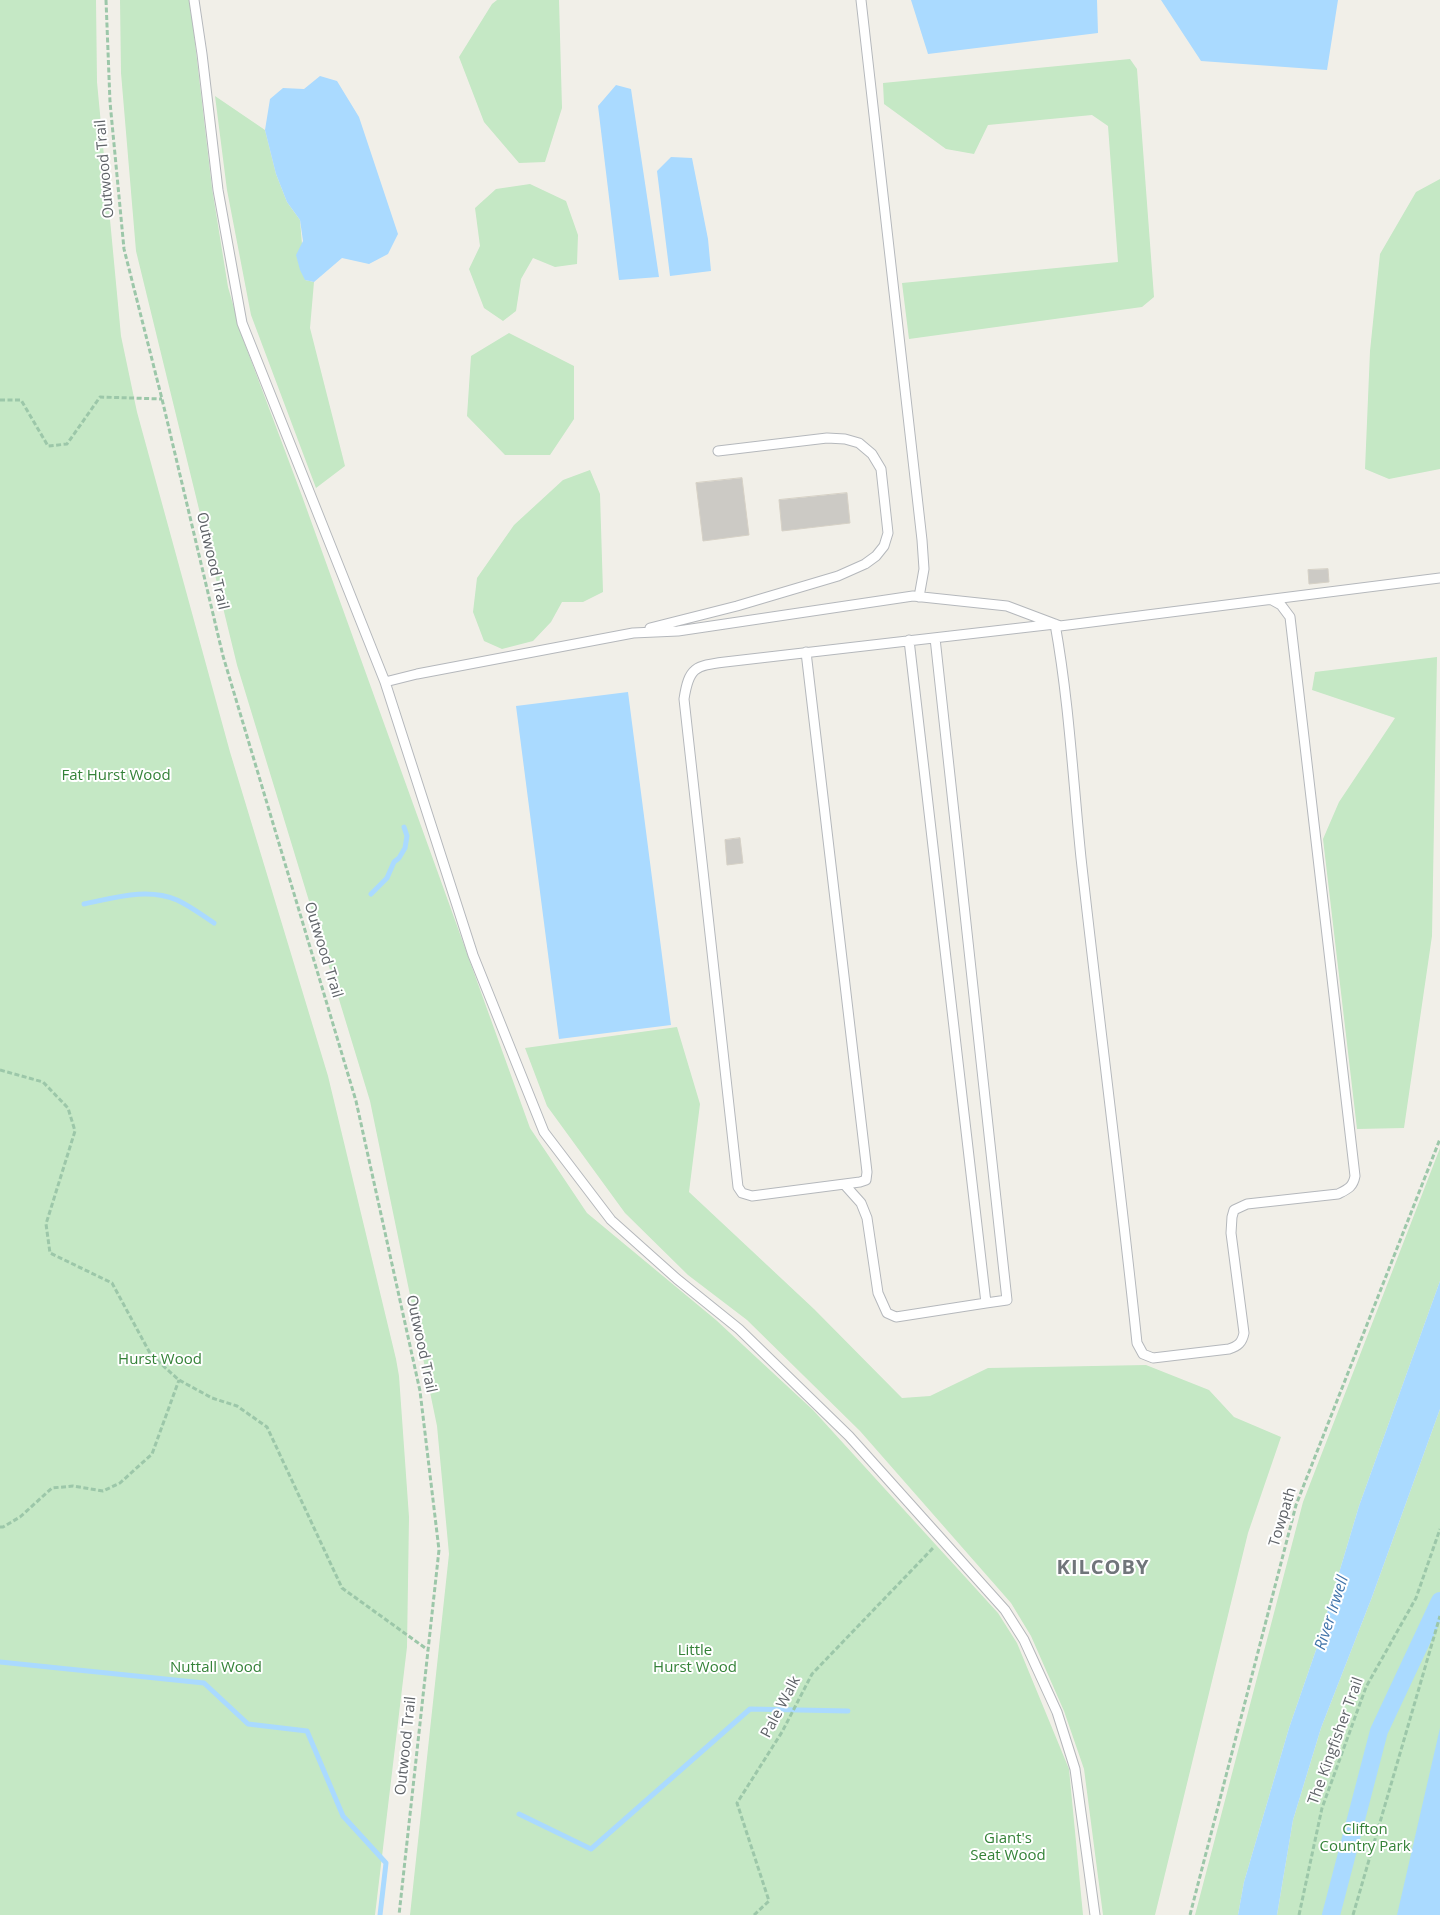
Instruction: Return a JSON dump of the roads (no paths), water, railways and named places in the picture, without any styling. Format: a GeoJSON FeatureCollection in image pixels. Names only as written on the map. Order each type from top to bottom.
{"type":"FeatureCollection","features":[{"type":"Feature","properties":{"kind":"lane"},"geometry":{"type":"LineString","coordinates":[[194,0],[218,190],[242,323],[385,682],[473,955],[544,1132],[611,1220],[677,1279],[746,1336],[849,1436],[1004,1610],[1024,1640],[1057,1712],[1075,1769],[1094,1915]]}},
{"type":"Feature","properties":{"kind":"lane"},"geometry":{"type":"LineString","coordinates":[[861,0],[922,540],[924,569],[919,597]]}},
{"type":"Feature","properties":{"kind":"lane"},"geometry":{"type":"LineString","coordinates":[[385,682],[417,674],[633,633],[737,606],[838,576],[865,564],[876,556],[884,546],[888,533],[881,468],[872,454],[859,443],[846,438],[827,438],[718,450]]}},
{"type":"Feature","properties":{"kind":"lane"},"geometry":{"type":"LineString","coordinates":[[633,633],[678,631],[913,596],[1007,606],[1060,626],[1440,578]]}},
{"type":"Feature","properties":{"kind":"lane"},"geometry":{"type":"LineString","coordinates":[[1055,624],[1062,663],[1081,858],[1115,1138],[1137,1343],[1143,1354],[1152,1358],[1229,1349],[1236,1347],[1242,1340],[1244,1333],[1231,1233],[1234,1210],[1247,1204],[1338,1194],[1352,1187],[1355,1176],[1290,617],[1281,605],[1272,600]]}},
{"type":"Feature","properties":{"kind":"lane"},"geometry":{"type":"LineString","coordinates":[[806,652],[867,1172],[866,1180],[752,1196],[742,1193],[738,1186],[684,699],[690,677],[694,670],[701,665],[806,652],[909,640],[1055,624]]}},
{"type":"Feature","properties":{"kind":"lane"},"geometry":{"type":"LineString","coordinates":[[844,1184],[861,1203],[867,1218],[878,1293],[887,1313],[896,1317],[1007,1300],[934,638]]}},
{"type":"Feature","properties":{"kind":"lane"},"geometry":{"type":"LineString","coordinates":[[909,640],[986,1303]]}},
{"type":"Feature","properties":{"kind":"water"},"geometry":{"type":"Polygon","coordinates":[[[911,0],[1097,0],[1098,33],[928,54],[911,0]]]}},
{"type":"Feature","properties":{"kind":"water"},"geometry":{"type":"Polygon","coordinates":[[[1161,0],[1338,0],[1327,70],[1201,61],[1161,0]]]}},
{"type":"Feature","properties":{"kind":"water"},"geometry":{"type":"Polygon","coordinates":[[[320,76],[337,81],[359,117],[398,234],[388,254],[369,264],[342,258],[314,282],[305,280],[300,270],[296,255],[303,241],[300,220],[287,202],[276,174],[265,130],[270,99],[283,88],[304,89],[320,76]]]}},
{"type":"Feature","properties":{"kind":"water"},"geometry":{"type":"Polygon","coordinates":[[[616,85],[631,89],[659,277],[619,280],[598,106],[616,85]]]}},
{"type":"Feature","properties":{"kind":"water"},"geometry":{"type":"Polygon","coordinates":[[[671,157],[692,158],[708,239],[711,271],[670,276],[657,171],[671,157]]]}},
{"type":"Feature","properties":{"kind":"water"},"geometry":{"type":"Polygon","coordinates":[[[628,692],[671,1025],[559,1039],[516,706],[628,692]]]}},
{"type":"Feature","properties":{"kind":"water","name":"River Irwell"},"geometry":{"type":"Polygon","coordinates":[[[1440,1281],[1440,1409],[1372,1597],[1321,1728],[1293,1820],[1277,1915],[1238,1915],[1244,1882],[1289,1728],[1316,1650],[1359,1506],[1440,1281]]]}},
{"type":"Feature","properties":{"kind":"water"},"geometry":{"type":"Polygon","coordinates":[[[1440,1728],[1440,1915],[1397,1915],[1440,1728]]]}},
{"type":"Feature","properties":{"kind":"waterway"},"geometry":{"type":"LineString","coordinates":[[371,894],[387,878],[394,862],[405,848],[407,836],[404,827]]}},
{"type":"Feature","properties":{"kind":"waterway"},"geometry":{"type":"LineString","coordinates":[[84,904],[130,895],[154,894],[177,900],[214,923]]}},
{"type":"Feature","properties":{"kind":"waterway"},"geometry":{"type":"LineString","coordinates":[[1331,1915],[1379,1731],[1440,1601]]}},
{"type":"Feature","properties":{"kind":"waterway"},"geometry":{"type":"LineString","coordinates":[[0,1662],[204,1683],[248,1724],[307,1731],[343,1816],[386,1863],[380,1915]]}},
{"type":"Feature","properties":{"kind":"waterway"},"geometry":{"type":"LineString","coordinates":[[519,1814],[591,1849],[750,1709],[848,1711]]}},
{"type":"Feature","properties":{"kind":"district","name":"KILCOBY"},"geometry":{"type":"Point","coordinates":[1103,1568]}},
{"type":"Feature","properties":{"kind":"park label","name":"Fat Hurst Wood"},"geometry":{"type":"Point","coordinates":[116,776]}},
{"type":"Feature","properties":{"kind":"park label","name":"Hurst Wood"},"geometry":{"type":"Point","coordinates":[160,1360]}},
{"type":"Feature","properties":{"kind":"park label","name":"Little Hurst Wood"},"geometry":{"type":"Point","coordinates":[695,1660]}},
{"type":"Feature","properties":{"kind":"park label","name":"Nuttall Wood"},"geometry":{"type":"Point","coordinates":[216,1668]}},
{"type":"Feature","properties":{"kind":"park label","name":"Clifton Country Park"},"geometry":{"type":"Point","coordinates":[1365,1838]}},
{"type":"Feature","properties":{"kind":"park label","name":"Giant's Seat Wood"},"geometry":{"type":"Point","coordinates":[1008,1848]}}]}
